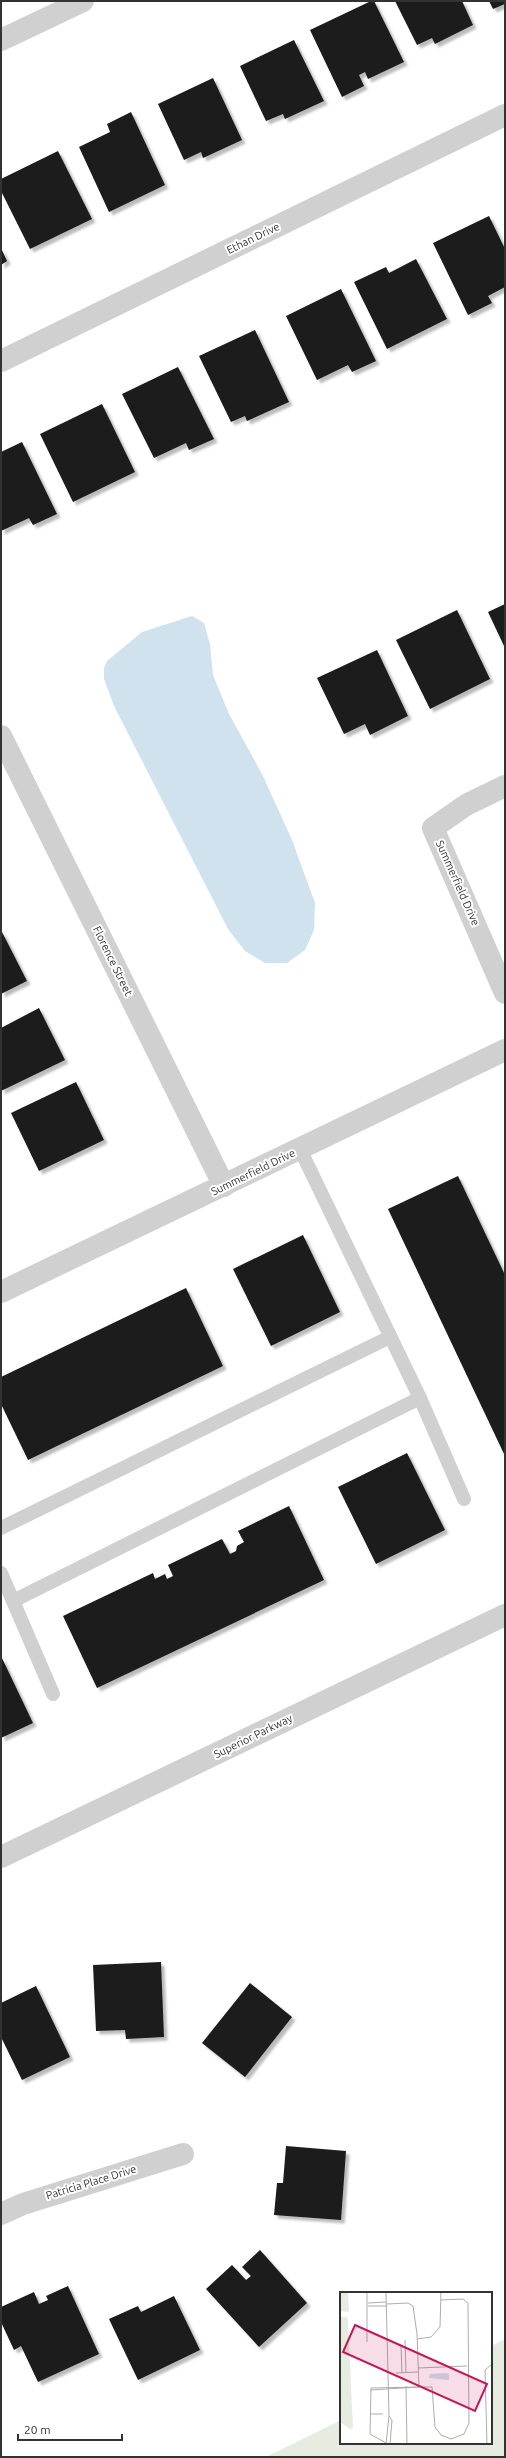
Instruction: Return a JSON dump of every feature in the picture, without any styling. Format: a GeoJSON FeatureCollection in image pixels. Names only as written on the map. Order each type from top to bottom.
{"type":"FeatureCollection","features":[{"type":"Feature","properties":{"kind":"street"},"geometry":{"type":"LineString","coordinates":[[1,40],[83,1]]}},
{"type":"Feature","properties":{"kind":"street","name":"Ethan Drive"},"geometry":{"type":"LineString","coordinates":[[1,361],[505,115]]}},
{"type":"Feature","properties":{"kind":"street","name":"Florence Street"},"geometry":{"type":"LineString","coordinates":[[1,736],[224,1186]]}},
{"type":"Feature","properties":{"kind":"street","name":"Summerfield Drive"},"geometry":{"type":"LineString","coordinates":[[505,786],[466,805],[433,828],[505,993]]}},
{"type":"Feature","properties":{"kind":"street","name":"Summerfield Drive"},"geometry":{"type":"LineString","coordinates":[[1,1292],[300,1150],[505,1050]]}},
{"type":"Feature","properties":{"kind":"street","name":"Superior Parkway"},"geometry":{"type":"LineString","coordinates":[[1,1857],[505,1615]]}},
{"type":"Feature","properties":{"kind":"street","name":"Patricia Place Drive"},"geometry":{"type":"LineString","coordinates":[[1,2214],[23,2204],[183,2154]]}},
{"type":"Feature","properties":{"kind":"lane"},"geometry":{"type":"LineString","coordinates":[[300,1150],[420,1398],[464,1499]]}},
{"type":"Feature","properties":{"kind":"lane"},"geometry":{"type":"LineString","coordinates":[[1,1528],[390,1337]]}},
{"type":"Feature","properties":{"kind":"lane"},"geometry":{"type":"LineString","coordinates":[[13,1600],[420,1398]]}},
{"type":"Feature","properties":{"kind":"lane"},"geometry":{"type":"LineString","coordinates":[[1,1573],[53,1694]]}},
{"type":"Feature","properties":{"kind":"shaded area"},"geometry":{"type":"Polygon","coordinates":[[[505,2339],[505,2457],[266,2457],[340,2420],[340,2444],[492,2444],[492,2346],[505,2339]]]}},
{"type":"Feature","properties":{"kind":"water"},"geometry":{"type":"Polygon","coordinates":[[[192,616],[204,623],[210,644],[213,675],[229,714],[262,774],[292,840],[315,903],[314,930],[305,950],[287,963],[265,963],[245,951],[228,929],[114,706],[104,679],[104,668],[107,661],[142,632],[192,616]]]}},
{"type":"Feature","properties":{"kind":"building"},"geometry":{"type":"Polygon","coordinates":[[[371,1],[374,1],[404,62],[368,79],[365,72],[359,75],[364,86],[342,97],[310,30],[371,1]]]}},
{"type":"Feature","properties":{"kind":"building"},"geometry":{"type":"Polygon","coordinates":[[[395,1],[462,1],[473,25],[435,44],[432,38],[417,45],[395,1]]]}},
{"type":"Feature","properties":{"kind":"building"},"geometry":{"type":"Polygon","coordinates":[[[489,1],[505,1],[505,4],[493,9],[489,1]]]}},
{"type":"Feature","properties":{"kind":"building"},"geometry":{"type":"Polygon","coordinates":[[[294,40],[324,101],[285,119],[283,114],[266,121],[240,66],[294,40]]]}},
{"type":"Feature","properties":{"kind":"building"},"geometry":{"type":"Polygon","coordinates":[[[213,78],[242,140],[203,158],[201,152],[184,160],[158,104],[213,78]]]}},
{"type":"Feature","properties":{"kind":"building"},"geometry":{"type":"Polygon","coordinates":[[[131,112],[165,185],[109,212],[79,147],[110,132],[107,124],[131,112]]]}},
{"type":"Feature","properties":{"kind":"building"},"geometry":{"type":"Polygon","coordinates":[[[58,151],[92,219],[30,249],[1,191],[1,179],[58,151]]]}},
{"type":"Feature","properties":{"kind":"building"},"geometry":{"type":"Polygon","coordinates":[[[489,216],[505,249],[505,287],[488,296],[492,303],[468,315],[433,243],[489,216]]]}},
{"type":"Feature","properties":{"kind":"building"},"geometry":{"type":"Polygon","coordinates":[[[1,248],[7,261],[1,265],[1,248]]]}},
{"type":"Feature","properties":{"kind":"building"},"geometry":{"type":"Polygon","coordinates":[[[416,259],[447,319],[387,349],[354,282],[386,267],[389,273],[416,259]]]}},
{"type":"Feature","properties":{"kind":"building"},"geometry":{"type":"Polygon","coordinates":[[[341,289],[376,361],[352,372],[348,365],[317,380],[286,316],[341,289]]]}},
{"type":"Feature","properties":{"kind":"building"},"geometry":{"type":"Polygon","coordinates":[[[255,330],[289,402],[247,421],[245,416],[231,422],[199,356],[255,330]]]}},
{"type":"Feature","properties":{"kind":"building"},"geometry":{"type":"Polygon","coordinates":[[[178,367],[214,439],[189,450],[186,443],[154,458],[122,394],[178,367]]]}},
{"type":"Feature","properties":{"kind":"building"},"geometry":{"type":"Polygon","coordinates":[[[102,404],[135,472],[73,502],[40,434],[102,404]]]}},
{"type":"Feature","properties":{"kind":"building"},"geometry":{"type":"Polygon","coordinates":[[[22,442],[57,514],[33,525],[29,518],[1,531],[1,452],[22,442]]]}},
{"type":"Feature","properties":{"kind":"building"},"geometry":{"type":"Polygon","coordinates":[[[505,604],[505,648],[488,612],[505,604]]]}},
{"type":"Feature","properties":{"kind":"building"},"geometry":{"type":"Polygon","coordinates":[[[457,610],[490,679],[430,709],[396,640],[457,610]]]}},
{"type":"Feature","properties":{"kind":"building"},"geometry":{"type":"Polygon","coordinates":[[[377,650],[408,716],[370,735],[365,724],[344,734],[317,678],[377,650]]]}},
{"type":"Feature","properties":{"kind":"building"},"geometry":{"type":"Polygon","coordinates":[[[1,930],[27,981],[1,994],[1,930]]]}},
{"type":"Feature","properties":{"kind":"building"},"geometry":{"type":"Polygon","coordinates":[[[39,1008],[65,1060],[1,1091],[1,1028],[39,1008]]]}},
{"type":"Feature","properties":{"kind":"building"},"geometry":{"type":"Polygon","coordinates":[[[76,1082],[104,1140],[39,1171],[11,1113],[76,1082]]]}},
{"type":"Feature","properties":{"kind":"building"},"geometry":{"type":"Polygon","coordinates":[[[458,1176],[505,1275],[505,1456],[388,1209],[458,1176]]]}},
{"type":"Feature","properties":{"kind":"building"},"geometry":{"type":"Polygon","coordinates":[[[303,1235],[340,1312],[271,1346],[233,1269],[303,1235]]]}},
{"type":"Feature","properties":{"kind":"building"},"geometry":{"type":"Polygon","coordinates":[[[186,1288],[223,1366],[28,1460],[1,1404],[1,1377],[186,1288]]]}},
{"type":"Feature","properties":{"kind":"building"},"geometry":{"type":"Polygon","coordinates":[[[407,1453],[445,1530],[376,1564],[338,1487],[407,1453]]]}},
{"type":"Feature","properties":{"kind":"building"},"geometry":{"type":"Polygon","coordinates":[[[289,1506],[324,1580],[97,1688],[63,1616],[153,1573],[155,1579],[165,1574],[167,1579],[173,1576],[168,1565],[222,1539],[230,1554],[236,1551],[237,1546],[244,1542],[238,1531],[289,1506]]]}},
{"type":"Feature","properties":{"kind":"building"},"geometry":{"type":"Polygon","coordinates":[[[1,1656],[33,1723],[1,1738],[1,1656]]]}},
{"type":"Feature","properties":{"kind":"building"},"geometry":{"type":"Polygon","coordinates":[[[161,1962],[164,2037],[126,2039],[125,2030],[96,2031],[93,1965],[161,1962]]]}},
{"type":"Feature","properties":{"kind":"building"},"geometry":{"type":"Polygon","coordinates":[[[250,1983],[292,2017],[245,2077],[202,2043],[250,1983]]]}},
{"type":"Feature","properties":{"kind":"building"},"geometry":{"type":"Polygon","coordinates":[[[36,1986],[70,2057],[22,2080],[1,2037],[1,2003],[36,1986]]]}},
{"type":"Feature","properties":{"kind":"building"},"geometry":{"type":"Polygon","coordinates":[[[286,2146],[346,2151],[341,2220],[274,2215],[277,2183],[283,2183],[286,2146]]]}},
{"type":"Feature","properties":{"kind":"building"},"geometry":{"type":"Polygon","coordinates":[[[260,2250],[307,2303],[259,2347],[206,2289],[232,2265],[246,2280],[251,2276],[242,2267],[260,2250]]]}},
{"type":"Feature","properties":{"kind":"building"},"geometry":{"type":"Polygon","coordinates":[[[68,2286],[99,2354],[38,2382],[21,2346],[14,2350],[1,2322],[1,2307],[34,2292],[39,2304],[48,2300],[46,2296],[68,2286]]]}},
{"type":"Feature","properties":{"kind":"building"},"geometry":{"type":"Polygon","coordinates":[[[174,2296],[200,2350],[138,2380],[109,2319],[138,2306],[141,2312],[174,2296]]]}}]}
